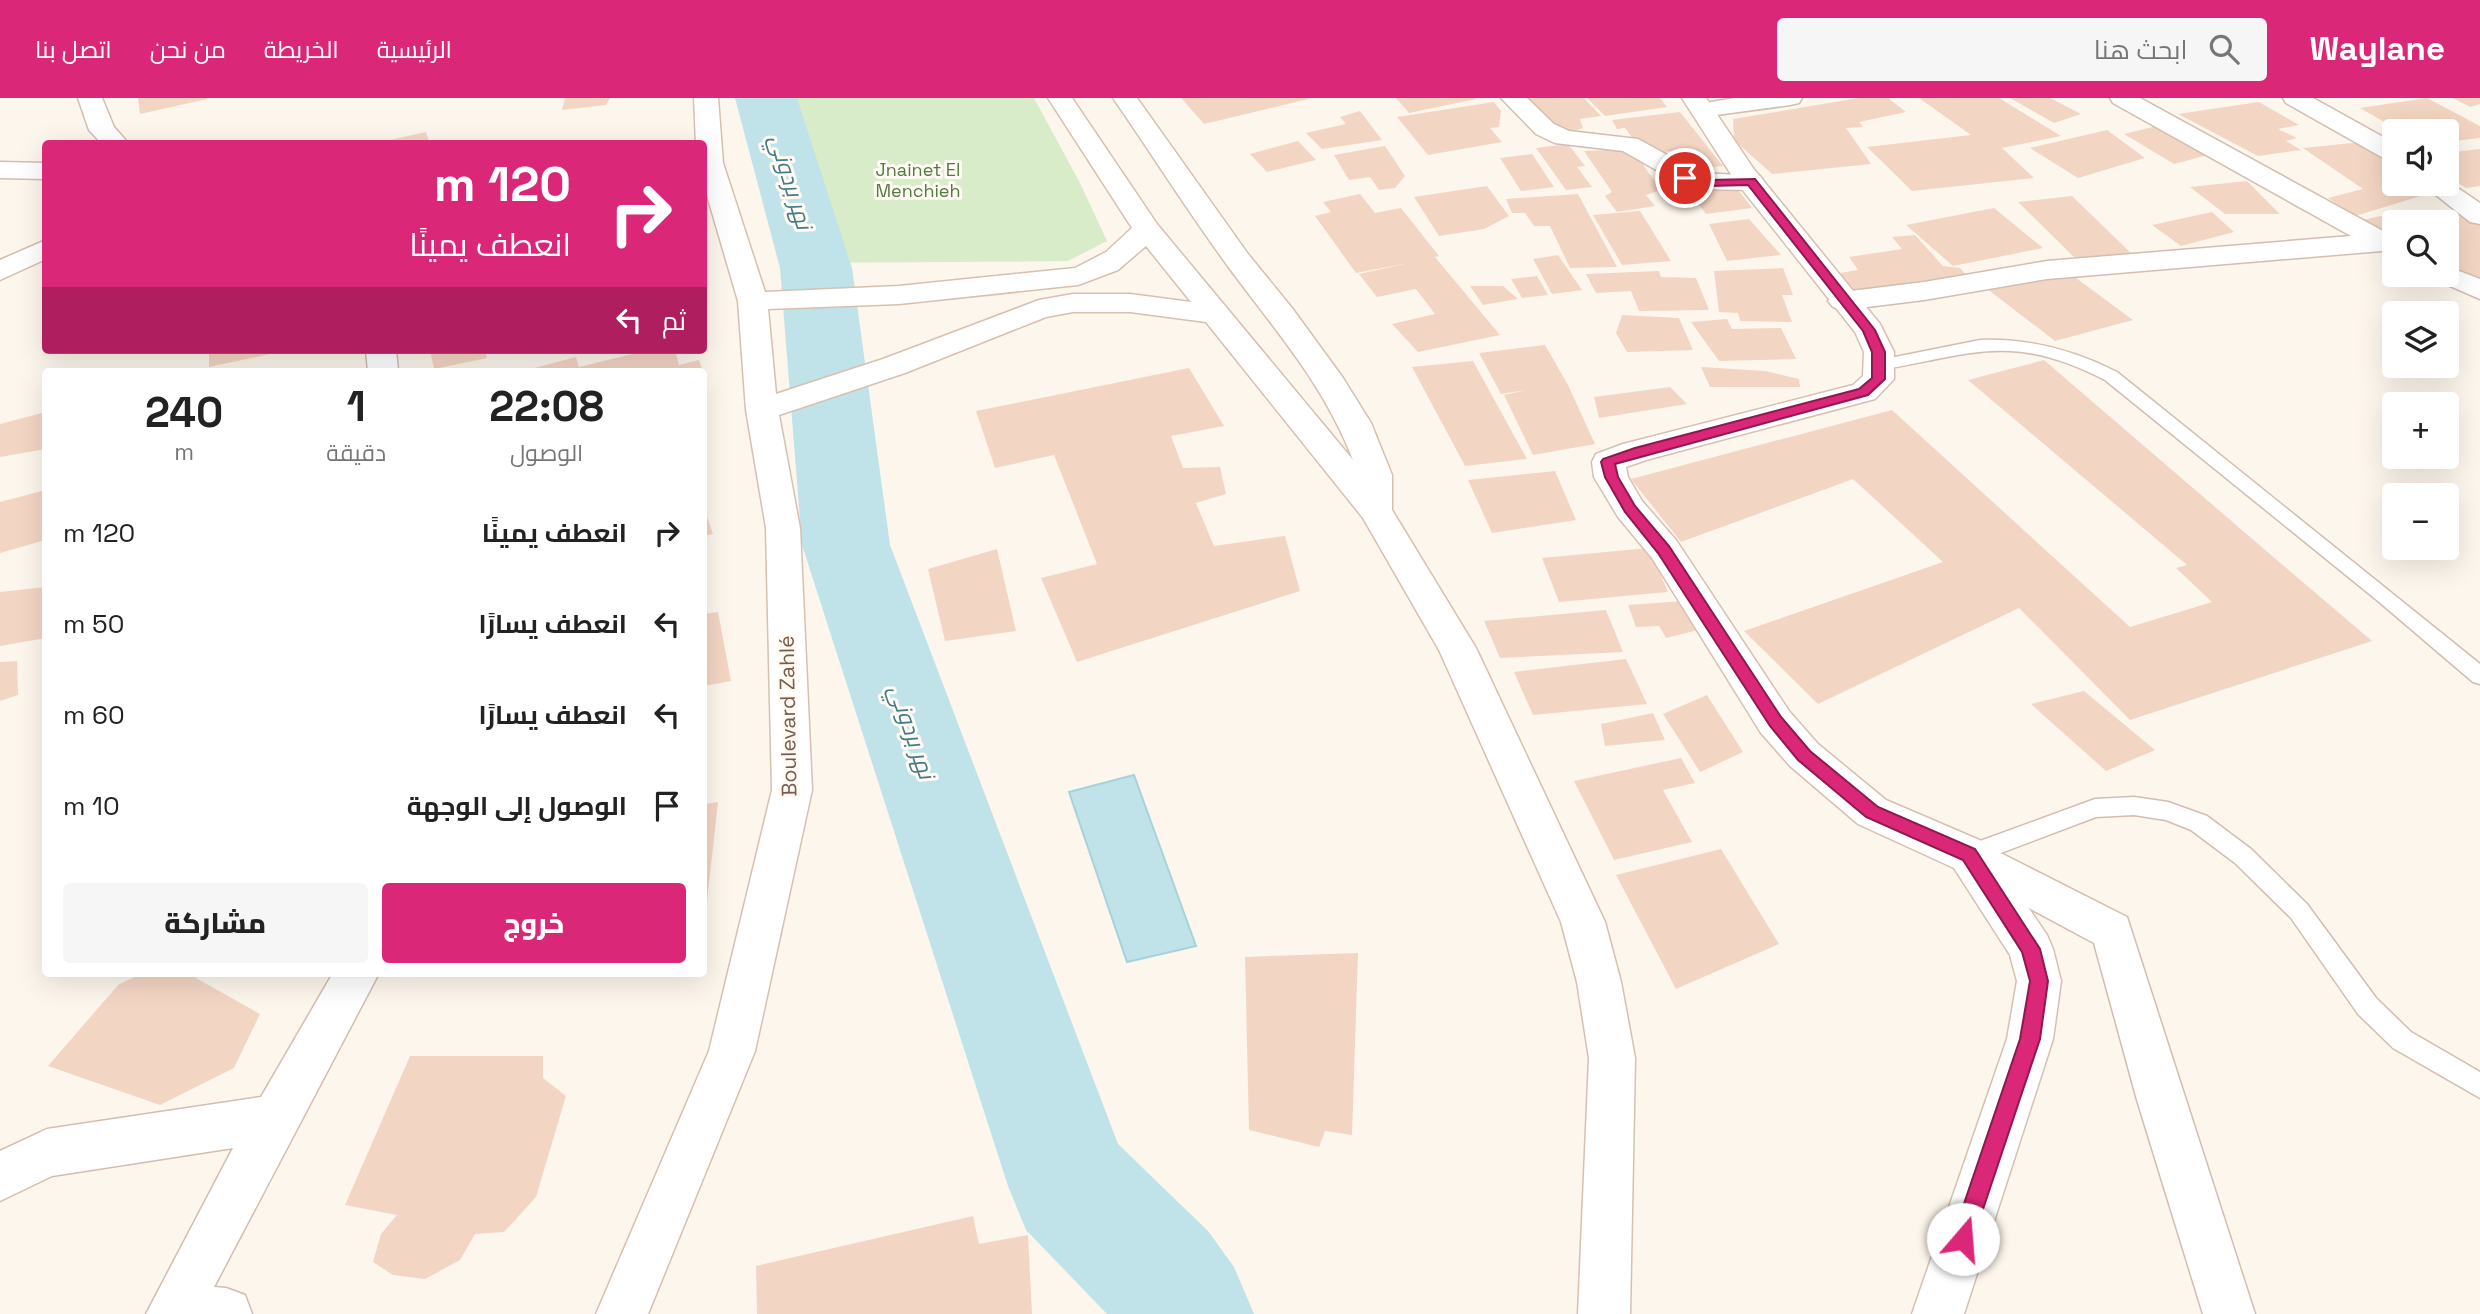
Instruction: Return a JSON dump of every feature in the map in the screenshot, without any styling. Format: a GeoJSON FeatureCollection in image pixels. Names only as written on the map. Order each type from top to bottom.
{"type":"FeatureCollection","features":[{"type":"Feature","properties":{"kind":"street"},"geometry":{"type":"LineString","coordinates":[[90,98],[102,130],[113,140]]}},
{"type":"Feature","properties":{"kind":"street","name":"Boulevard Zahlé"},"geometry":{"type":"LineString","coordinates":[[622,1314],[732,1051],[792,790],[783,528],[762,410],[768,301],[710,163],[706,98]]}},
{"type":"Feature","properties":{"kind":"street"},"geometry":{"type":"LineString","coordinates":[[1060,98],[1147,229],[1376,511],[1457,648],[1583,922],[1599,982],[1612,1058],[1604,1314]]}},
{"type":"Feature","properties":{"kind":"street"},"geometry":{"type":"LineString","coordinates":[[1125,98],[1238,260],[1282,314],[1332,385],[1355,423],[1375,475],[1376,511]]}},
{"type":"Feature","properties":{"kind":"street"},"geometry":{"type":"LineString","coordinates":[[1513,98],[1545,129],[1564,138],[1629,144],[1695,181],[1751,182]]}},
{"type":"Feature","properties":{"kind":"street"},"geometry":{"type":"LineString","coordinates":[[1698,104],[1790,98]]}},
{"type":"Feature","properties":{"kind":"street"},"geometry":{"type":"LineString","coordinates":[[2122,98],[2382,242]]}},
{"type":"Feature","properties":{"kind":"street"},"geometry":{"type":"LineString","coordinates":[[2295,98],[2382,147]]}},
{"type":"Feature","properties":{"kind":"street"},"geometry":{"type":"LineString","coordinates":[[1698,104],[1751,182],[1843,301],[1869,330],[1879,352],[1878,379],[1864,392],[1635,452],[1608,462],[1611,477],[1630,509],[1664,549],[1775,722],[1804,755],[1872,812],[1969,855],[2112,931],[2228,1314]]}},
{"type":"Feature","properties":{"kind":"street"},"geometry":{"type":"LineString","coordinates":[[0,170],[42,172]]}},
{"type":"Feature","properties":{"kind":"street"},"geometry":{"type":"LineString","coordinates":[[2452,196],[2480,216]]}},
{"type":"Feature","properties":{"kind":"street"},"geometry":{"type":"LineString","coordinates":[[768,301],[906,294],[1078,276],[1101,270],[1113,263],[1147,229]]}},
{"type":"Feature","properties":{"kind":"street"},"geometry":{"type":"LineString","coordinates":[[1843,301],[1924,291],[2047,270],[2382,245]]}},
{"type":"Feature","properties":{"kind":"street"},"geometry":{"type":"LineString","coordinates":[[0,271],[42,250]]}},
{"type":"Feature","properties":{"kind":"street"},"geometry":{"type":"LineString","coordinates":[[2459,280],[2480,290]]}},
{"type":"Feature","properties":{"kind":"street"},"geometry":{"type":"LineString","coordinates":[[906,294],[938,307],[950,316],[955,332],[936,350]]}},
{"type":"Feature","properties":{"kind":"street"},"geometry":{"type":"LineString","coordinates":[[762,410],[936,350],[1039,309],[1073,303],[1157,304],[1216,314]]}},
{"type":"Feature","properties":{"kind":"street"},"geometry":{"type":"LineString","coordinates":[[1938,1314],[2030,1039],[2039,981],[2031,949],[1969,855]]}},
{"type":"Feature","properties":{"kind":"street"},"geometry":{"type":"LineString","coordinates":[[226,1314],[173,1312],[275,1118],[356,977]]}},
{"type":"Feature","properties":{"kind":"street"},"geometry":{"type":"LineString","coordinates":[[0,1177],[47,1153],[275,1118]]}},
{"type":"Feature","properties":{"kind":"lane"},"geometry":{"type":"LineString","coordinates":[[1880,365],[1922,358],[1958,348],[1994,344],[2055,350],[2092,365],[2111,376],[2385,596],[2480,676]]}},
{"type":"Feature","properties":{"kind":"lane"},"geometry":{"type":"LineString","coordinates":[[1969,855],[2095,808],[2134,806],[2168,811],[2199,822],[2243,856],[2299,911],[2367,1006],[2402,1040],[2480,1086]]}},
{"type":"Feature","properties":{"kind":"green space","name":"Jnainet El Menchieh"},"geometry":{"type":"Polygon","coordinates":[[[784,98],[1034,98],[1080,183],[1107,241],[1068,261],[810,263],[784,98]]]}},
{"type":"Feature","properties":{"kind":"water"},"geometry":{"type":"Polygon","coordinates":[[[1134,775],[1196,946],[1127,962],[1069,792],[1134,775]]]}},
{"type":"Feature","properties":{"kind":"building"},"geometry":{"type":"Polygon","coordinates":[[[138,98],[207,98],[207,99],[140,114],[138,98]]]}},
{"type":"Feature","properties":{"kind":"building"},"geometry":{"type":"Polygon","coordinates":[[[565,98],[610,98],[606,105],[562,110],[565,98]]]}},
{"type":"Feature","properties":{"kind":"building"},"geometry":{"type":"Polygon","coordinates":[[[1181,98],[1308,98],[1308,99],[1204,124],[1181,98]]]}},
{"type":"Feature","properties":{"kind":"building"},"geometry":{"type":"Polygon","coordinates":[[[1396,98],[1476,98],[1476,99],[1409,113],[1396,98]]]}},
{"type":"Feature","properties":{"kind":"building"},"geometry":{"type":"Polygon","coordinates":[[[1529,98],[1584,98],[1601,116],[1580,119],[1583,128],[1562,134],[1529,98]]]}},
{"type":"Feature","properties":{"kind":"building"},"geometry":{"type":"Polygon","coordinates":[[[1587,98],[1660,98],[1667,107],[1605,116],[1587,98]]]}},
{"type":"Feature","properties":{"kind":"building"},"geometry":{"type":"Polygon","coordinates":[[[1859,98],[1888,98],[1906,112],[1859,122],[1863,127],[1846,128],[1871,164],[1772,174],[1734,140],[1733,119],[1859,98]]]}},
{"type":"Feature","properties":{"kind":"building"},"geometry":{"type":"Polygon","coordinates":[[[1919,98],[1999,98],[2061,136],[2002,148],[2034,178],[1912,191],[1867,147],[1971,135],[1919,98]]]}},
{"type":"Feature","properties":{"kind":"building"},"geometry":{"type":"Polygon","coordinates":[[[2010,98],[2050,98],[2081,114],[2054,123],[2010,98]]]}},
{"type":"Feature","properties":{"kind":"building"},"geometry":{"type":"Polygon","coordinates":[[[2427,98],[2480,126],[2480,138],[2459,140],[2459,119],[2382,121],[2360,108],[2427,98]]]}},
{"type":"Feature","properties":{"kind":"building"},"geometry":{"type":"Polygon","coordinates":[[[2453,98],[2480,98],[2480,104],[2470,107],[2453,98]]]}},
{"type":"Feature","properties":{"kind":"building"},"geometry":{"type":"Polygon","coordinates":[[[1494,102],[1501,111],[1499,127],[1490,128],[1502,142],[1428,155],[1397,117],[1494,102]]]}},
{"type":"Feature","properties":{"kind":"building"},"geometry":{"type":"Polygon","coordinates":[[[2259,102],[2299,125],[2278,129],[2297,138],[2286,141],[2301,150],[2258,156],[2178,114],[2259,102]]]}},
{"type":"Feature","properties":{"kind":"building"},"geometry":{"type":"Polygon","coordinates":[[[1360,111],[1382,140],[1322,149],[1306,133],[1346,124],[1340,117],[1360,111]]]}},
{"type":"Feature","properties":{"kind":"building"},"geometry":{"type":"Polygon","coordinates":[[[1680,112],[1723,166],[1686,170],[1672,151],[1653,153],[1638,146],[1625,128],[1617,129],[1612,120],[1680,112]]]}},
{"type":"Feature","properties":{"kind":"building"},"geometry":{"type":"Polygon","coordinates":[[[2165,124],[2215,153],[2174,164],[2124,134],[2165,124]]]}},
{"type":"Feature","properties":{"kind":"building"},"geometry":{"type":"Polygon","coordinates":[[[2107,130],[2145,158],[2078,178],[2030,148],[2107,130]]]}},
{"type":"Feature","properties":{"kind":"building"},"geometry":{"type":"Polygon","coordinates":[[[426,132],[429,140],[390,140],[426,132]]]}},
{"type":"Feature","properties":{"kind":"building"},"geometry":{"type":"Polygon","coordinates":[[[1298,141],[1316,160],[1267,172],[1250,154],[1298,141]]]}},
{"type":"Feature","properties":{"kind":"building"},"geometry":{"type":"Polygon","coordinates":[[[2362,142],[2382,156],[2382,196],[2421,196],[2355,216],[2328,198],[2363,189],[2303,148],[2362,142]]]}},
{"type":"Feature","properties":{"kind":"building"},"geometry":{"type":"Polygon","coordinates":[[[1568,144],[1585,166],[1577,167],[1592,187],[1566,190],[1536,148],[1568,144]]]}},
{"type":"Feature","properties":{"kind":"building"},"geometry":{"type":"Polygon","coordinates":[[[1385,146],[1405,176],[1395,188],[1379,190],[1370,177],[1349,180],[1334,155],[1385,146]]]}},
{"type":"Feature","properties":{"kind":"building"},"geometry":{"type":"Polygon","coordinates":[[[1632,149],[1661,190],[1646,195],[1655,206],[1617,212],[1605,196],[1612,192],[1584,151],[1632,149]]]}},
{"type":"Feature","properties":{"kind":"building"},"geometry":{"type":"Polygon","coordinates":[[[2480,149],[2480,186],[2466,188],[2459,184],[2459,151],[2480,149]]]}},
{"type":"Feature","properties":{"kind":"building"},"geometry":{"type":"Polygon","coordinates":[[[1532,154],[1554,187],[1521,191],[1500,158],[1532,154]]]}},
{"type":"Feature","properties":{"kind":"building"},"geometry":{"type":"Polygon","coordinates":[[[2247,181],[2280,214],[2225,214],[2190,187],[2247,181]]]}},
{"type":"Feature","properties":{"kind":"building"},"geometry":{"type":"Polygon","coordinates":[[[1487,186],[1509,216],[1484,229],[1439,236],[1414,197],[1487,186]]]}},
{"type":"Feature","properties":{"kind":"building"},"geometry":{"type":"Polygon","coordinates":[[[1736,187],[1752,208],[1706,214],[1687,189],[1736,187]]]}},
{"type":"Feature","properties":{"kind":"building"},"geometry":{"type":"Polygon","coordinates":[[[1360,194],[1375,213],[1401,208],[1439,256],[1435,257],[1500,335],[1418,352],[1392,324],[1435,314],[1416,289],[1377,297],[1359,274],[1408,263],[1356,273],[1315,216],[1331,212],[1323,202],[1360,194]]]}},
{"type":"Feature","properties":{"kind":"building"},"geometry":{"type":"Polygon","coordinates":[[[1578,194],[1617,267],[1570,268],[1550,226],[1534,226],[1525,213],[1512,213],[1506,199],[1578,194]]]}},
{"type":"Feature","properties":{"kind":"building"},"geometry":{"type":"Polygon","coordinates":[[[2072,196],[2132,254],[2077,260],[2018,202],[2072,196]]]}},
{"type":"Feature","properties":{"kind":"building"},"geometry":{"type":"Polygon","coordinates":[[[1994,208],[2043,248],[1953,266],[1906,225],[1994,208]]]}},
{"type":"Feature","properties":{"kind":"building"},"geometry":{"type":"Polygon","coordinates":[[[1640,211],[1671,261],[1622,265],[1593,215],[1640,211]]]}},
{"type":"Feature","properties":{"kind":"building"},"geometry":{"type":"Polygon","coordinates":[[[2212,212],[2234,232],[2181,246],[2152,225],[2212,212]]]}},
{"type":"Feature","properties":{"kind":"building"},"geometry":{"type":"Polygon","coordinates":[[[2459,214],[2480,224],[2480,283],[2459,275],[2459,214]]]}},
{"type":"Feature","properties":{"kind":"building"},"geometry":{"type":"Polygon","coordinates":[[[2382,216],[2382,237],[2353,222],[2382,216]]]}},
{"type":"Feature","properties":{"kind":"building"},"geometry":{"type":"Polygon","coordinates":[[[1749,219],[1781,255],[1727,261],[1709,224],[1749,219]]]}},
{"type":"Feature","properties":{"kind":"building"},"geometry":{"type":"Polygon","coordinates":[[[1915,235],[1943,266],[1960,268],[1970,279],[1850,294],[1834,274],[1858,270],[1849,257],[1902,249],[1892,237],[1915,235]]]}},
{"type":"Feature","properties":{"kind":"building"},"geometry":{"type":"Polygon","coordinates":[[[1558,255],[1582,290],[1552,294],[1533,259],[1558,255]]]}},
{"type":"Feature","properties":{"kind":"building"},"geometry":{"type":"Polygon","coordinates":[[[1783,268],[1793,295],[1782,295],[1792,322],[1740,321],[1738,313],[1719,312],[1714,271],[1783,268]]]}},
{"type":"Feature","properties":{"kind":"building"},"geometry":{"type":"Polygon","coordinates":[[[1659,271],[1661,277],[1696,278],[1709,310],[1639,311],[1631,291],[1596,293],[1586,274],[1659,271]]]}},
{"type":"Feature","properties":{"kind":"building"},"geometry":{"type":"Polygon","coordinates":[[[2068,272],[2133,320],[2055,341],[1982,285],[2068,272]]]}},
{"type":"Feature","properties":{"kind":"building"},"geometry":{"type":"Polygon","coordinates":[[[1537,276],[1548,295],[1522,298],[1511,279],[1537,276]]]}},
{"type":"Feature","properties":{"kind":"building"},"geometry":{"type":"Polygon","coordinates":[[[1470,286],[1503,286],[1518,299],[1483,305],[1470,286]]]}},
{"type":"Feature","properties":{"kind":"building"},"geometry":{"type":"Polygon","coordinates":[[[1622,315],[1679,318],[1693,350],[1627,352],[1616,333],[1622,315]]]}},
{"type":"Feature","properties":{"kind":"building"},"geometry":{"type":"Polygon","coordinates":[[[1727,319],[1732,329],[1781,328],[1796,359],[1719,361],[1691,322],[1727,319]]]}},
{"type":"Feature","properties":{"kind":"building"},"geometry":{"type":"Polygon","coordinates":[[[1545,345],[1568,385],[1595,444],[1533,455],[1504,395],[1526,390],[1501,394],[1479,353],[1545,345]]]}},
{"type":"Feature","properties":{"kind":"building"},"geometry":{"type":"Polygon","coordinates":[[[209,354],[270,354],[209,367],[209,354]]]}},
{"type":"Feature","properties":{"kind":"building"},"geometry":{"type":"Polygon","coordinates":[[[431,354],[486,354],[487,358],[439,368],[434,368],[431,354]]]}},
{"type":"Feature","properties":{"kind":"building"},"geometry":{"type":"Polygon","coordinates":[[[633,354],[676,354],[679,365],[699,360],[702,368],[534,368],[576,357],[579,367],[633,354]]]}},
{"type":"Feature","properties":{"kind":"building"},"geometry":{"type":"Polygon","coordinates":[[[2044,360],[2372,641],[2130,720],[2019,608],[1818,704],[1744,631],[1943,562],[1853,479],[1681,542],[1631,479],[1892,410],[2130,627],[2212,602],[2176,568],[2187,565],[1968,380],[2044,360]]]}},
{"type":"Feature","properties":{"kind":"building"},"geometry":{"type":"Polygon","coordinates":[[[1473,361],[1527,459],[1465,466],[1412,367],[1473,361]]]}},
{"type":"Feature","properties":{"kind":"building"},"geometry":{"type":"Polygon","coordinates":[[[1701,367],[1765,371],[1799,379],[1800,387],[1710,387],[1701,367]]]}},
{"type":"Feature","properties":{"kind":"building"},"geometry":{"type":"Polygon","coordinates":[[[1189,368],[1224,426],[1171,436],[1183,468],[1220,467],[1226,494],[1196,503],[1214,546],[1285,536],[1300,591],[1077,662],[1041,578],[1097,564],[1054,455],[995,468],[976,411],[1189,368]]]}},
{"type":"Feature","properties":{"kind":"building"},"geometry":{"type":"Polygon","coordinates":[[[1670,387],[1687,404],[1599,418],[1594,397],[1670,387]]]}},
{"type":"Feature","properties":{"kind":"building"},"geometry":{"type":"Polygon","coordinates":[[[42,413],[42,450],[0,457],[0,424],[42,413]]]}},
{"type":"Feature","properties":{"kind":"building"},"geometry":{"type":"Polygon","coordinates":[[[1555,471],[1576,520],[1492,533],[1468,480],[1555,471]]]}},
{"type":"Feature","properties":{"kind":"building"},"geometry":{"type":"Polygon","coordinates":[[[42,491],[42,541],[0,553],[0,502],[42,491]]]}},
{"type":"Feature","properties":{"kind":"building"},"geometry":{"type":"Polygon","coordinates":[[[707,517],[713,534],[707,535],[707,517]]]}},
{"type":"Feature","properties":{"kind":"building"},"geometry":{"type":"Polygon","coordinates":[[[1649,548],[1668,592],[1559,602],[1542,558],[1649,548]]]}},
{"type":"Feature","properties":{"kind":"building"},"geometry":{"type":"Polygon","coordinates":[[[997,549],[1016,631],[945,641],[928,569],[997,549]]]}},
{"type":"Feature","properties":{"kind":"building"},"geometry":{"type":"Polygon","coordinates":[[[42,587],[42,639],[0,646],[0,592],[42,587]]]}},
{"type":"Feature","properties":{"kind":"building"},"geometry":{"type":"Polygon","coordinates":[[[1684,601],[1698,630],[1666,638],[1659,626],[1636,627],[1628,605],[1684,601]]]}},
{"type":"Feature","properties":{"kind":"building"},"geometry":{"type":"Polygon","coordinates":[[[1606,610],[1623,652],[1500,658],[1484,621],[1606,610]]]}},
{"type":"Feature","properties":{"kind":"building"},"geometry":{"type":"Polygon","coordinates":[[[718,612],[731,681],[707,685],[707,614],[718,612]]]}},
{"type":"Feature","properties":{"kind":"building"},"geometry":{"type":"Polygon","coordinates":[[[1626,659],[1647,704],[1533,715],[1514,672],[1626,659]]]}},
{"type":"Feature","properties":{"kind":"building"},"geometry":{"type":"Polygon","coordinates":[[[17,661],[18,695],[0,701],[0,662],[17,661]]]}},
{"type":"Feature","properties":{"kind":"building"},"geometry":{"type":"Polygon","coordinates":[[[2084,691],[2155,750],[2106,771],[2031,704],[2084,691]]]}},
{"type":"Feature","properties":{"kind":"building"},"geometry":{"type":"Polygon","coordinates":[[[1707,695],[1743,752],[1700,772],[1663,714],[1707,695]]]}},
{"type":"Feature","properties":{"kind":"building"},"geometry":{"type":"Polygon","coordinates":[[[1653,713],[1665,740],[1605,746],[1601,724],[1653,713]]]}},
{"type":"Feature","properties":{"kind":"building"},"geometry":{"type":"Polygon","coordinates":[[[1681,758],[1695,783],[1663,790],[1692,842],[1614,860],[1574,781],[1681,758]]]}},
{"type":"Feature","properties":{"kind":"building"},"geometry":{"type":"Polygon","coordinates":[[[718,802],[707,902],[707,804],[718,802]]]}},
{"type":"Feature","properties":{"kind":"building"},"geometry":{"type":"Polygon","coordinates":[[[1721,849],[1779,944],[1676,989],[1616,875],[1721,849]]]}},
{"type":"Feature","properties":{"kind":"building"},"geometry":{"type":"Polygon","coordinates":[[[1358,953],[1352,1135],[1325,1131],[1319,1147],[1249,1130],[1245,957],[1358,953]]]}},
{"type":"Feature","properties":{"kind":"building"},"geometry":{"type":"Polygon","coordinates":[[[135,977],[194,977],[260,1014],[234,1068],[160,1105],[48,1066],[119,984],[135,977]]]}},
{"type":"Feature","properties":{"kind":"building"},"geometry":{"type":"Polygon","coordinates":[[[410,1056],[543,1056],[543,1078],[566,1096],[536,1197],[504,1232],[475,1234],[460,1260],[425,1279],[393,1275],[373,1262],[381,1234],[397,1215],[345,1205],[410,1056]]]}},
{"type":"Feature","properties":{"kind":"building"},"geometry":{"type":"Polygon","coordinates":[[[973,1216],[979,1244],[1028,1235],[1032,1314],[757,1314],[756,1266],[973,1216]]]}},
{"type":"Feature","properties":{"kind":"waterway","name":"نهر بردوني"},"geometry":{"type":"LineString","coordinates":[[766,98],[816,268],[846,545],[1071,1186],[1162,1277],[1187,1314]]}},
{"type":"Feature","properties":{"kind":"route"},"geometry":{"type":"LineString","coordinates":[[1685,178],[1708,183],[1751,182],[1843,301],[1869,330],[1879,352],[1878,379],[1864,392],[1635,452],[1608,462],[1611,477],[1630,509],[1664,549],[1775,722],[1804,755],[1872,812],[1969,855],[2031,949],[2039,981],[2030,1039],[1963,1239]]}}]}
